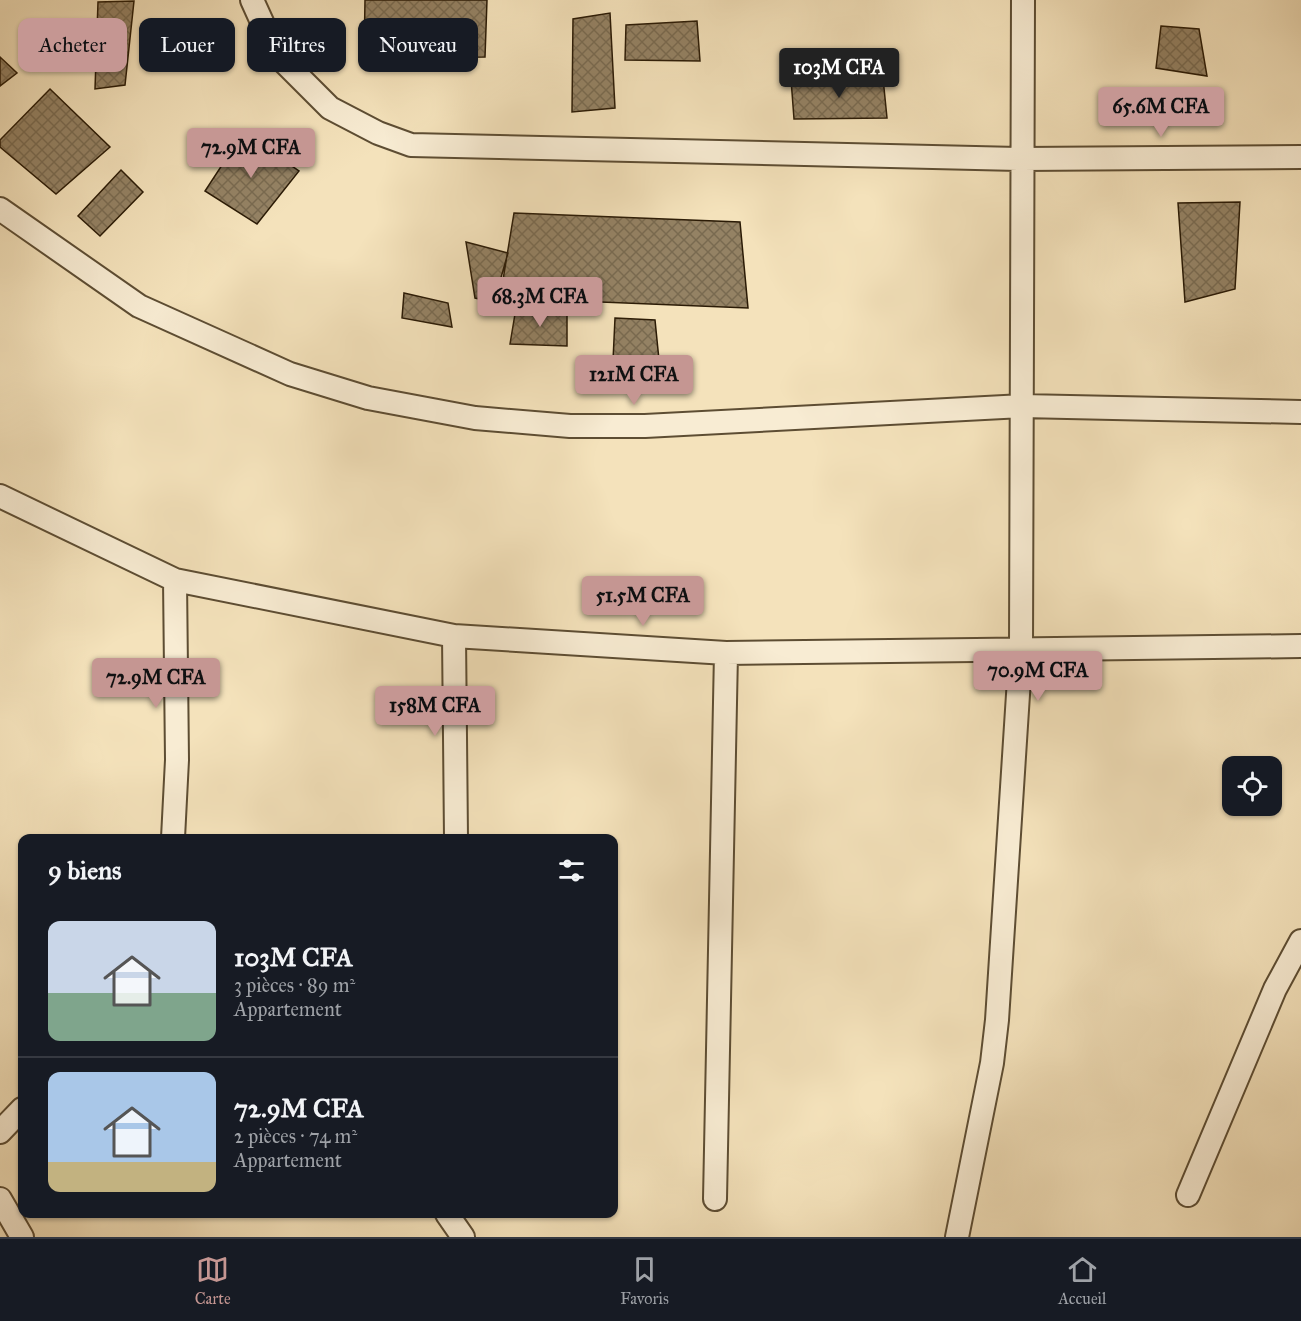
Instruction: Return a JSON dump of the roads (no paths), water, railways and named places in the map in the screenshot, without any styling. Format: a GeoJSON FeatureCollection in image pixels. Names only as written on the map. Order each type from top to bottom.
{"type":"FeatureCollection","features":[{"type":"Feature","properties":{"kind":"street"},"geometry":{"type":"LineString","coordinates":[[252,0],[277,55],[330,108],[378,133],[411,145],[1022,159],[1301,157]]}},
{"type":"Feature","properties":{"kind":"street"},"geometry":{"type":"LineString","coordinates":[[957,1237],[992,1063],[997,1020],[1021,648],[1023,0]]}},
{"type":"Feature","properties":{"kind":"street"},"geometry":{"type":"LineString","coordinates":[[0,209],[139,306],[290,374],[368,398],[475,418],[570,426],[645,426],[1022,405],[1301,412]]}},
{"type":"Feature","properties":{"kind":"street"},"geometry":{"type":"LineString","coordinates":[[0,496],[175,580],[454,636],[726,652],[1301,646]]}},
{"type":"Feature","properties":{"kind":"street"},"geometry":{"type":"LineString","coordinates":[[173,834],[177,760],[175,580]]}},
{"type":"Feature","properties":{"kind":"street"},"geometry":{"type":"LineString","coordinates":[[454,636],[456,834]]}},
{"type":"Feature","properties":{"kind":"street"},"geometry":{"type":"LineString","coordinates":[[715,1199],[726,652]]}},
{"type":"Feature","properties":{"kind":"street"},"geometry":{"type":"LineString","coordinates":[[1188,1195],[1275,989],[1301,941]]}},
{"type":"Feature","properties":{"kind":"street"},"geometry":{"type":"LineString","coordinates":[[0,1132],[18,1113]]}},
{"type":"Feature","properties":{"kind":"street"},"geometry":{"type":"LineString","coordinates":[[0,1199],[22,1237]]}},
{"type":"Feature","properties":{"kind":"street"},"geometry":{"type":"LineString","coordinates":[[450,1218],[463,1237]]}}]}
